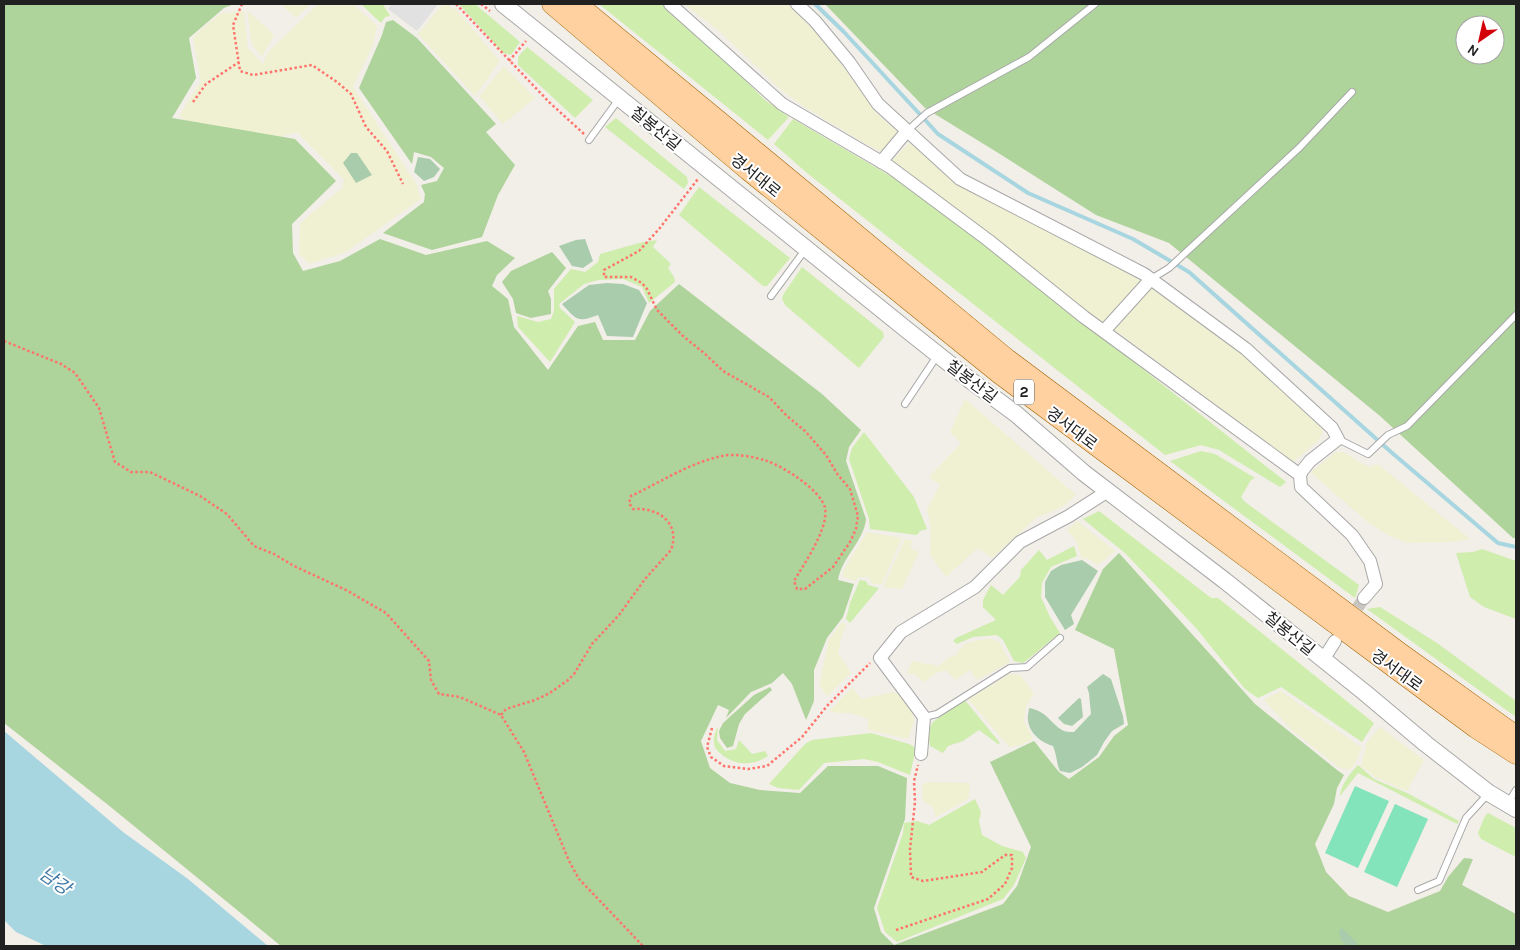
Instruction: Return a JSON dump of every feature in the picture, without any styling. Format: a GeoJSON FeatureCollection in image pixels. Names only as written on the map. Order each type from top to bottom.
{"type":"FeatureCollection","features":[{"type":"Feature","properties":{"kind":"main road","name":"경서대로"},"geometry":{"type":"LineString","coordinates":[[552,4],[748,170],[1000,374],[1476,728],[1516,754]]}},
{"type":"Feature","properties":{"kind":"main road","name":"경서대로"},"geometry":{"type":"LineString","coordinates":[[577,4],[1007,359],[1400,653],[1516,736]]}},
{"type":"Feature","properties":{"kind":"street","name":"칠봉산길"},"geometry":{"type":"LineString","coordinates":[[503,4],[706,169],[938,355],[1016,414],[1108,491],[1224,580],[1426,744],[1489,793],[1512,806]]}},
{"type":"Feature","properties":{"kind":"street"},"geometry":{"type":"LineString","coordinates":[[670,4],[782,104],[882,162],[988,240],[1104,331],[1300,475],[1302,487],[1352,535],[1370,561],[1376,584],[1364,598]]}},
{"type":"Feature","properties":{"kind":"street"},"geometry":{"type":"LineString","coordinates":[[796,4],[815,21],[849,62],[878,104],[911,126],[960,179],[1047,223],[1150,279],[1246,349],[1332,428],[1338,440],[1310,461],[1300,475]]}},
{"type":"Feature","properties":{"kind":"street"},"geometry":{"type":"LineString","coordinates":[[882,162],[911,126]]}},
{"type":"Feature","properties":{"kind":"street"},"geometry":{"type":"LineString","coordinates":[[1104,331],[1150,279]]}},
{"type":"Feature","properties":{"kind":"street"},"geometry":{"type":"LineString","coordinates":[[921,754],[924,717],[880,658],[901,632],[976,586],[1020,542],[1069,516],[1108,491]]}},
{"type":"Feature","properties":{"kind":"street"},"geometry":{"type":"LineString","coordinates":[[1323,660],[1335,641]]}},
{"type":"Feature","properties":{"kind":"lane"},"geometry":{"type":"LineString","coordinates":[[911,126],[926,112],[1029,57],[1095,4]]}},
{"type":"Feature","properties":{"kind":"lane"},"geometry":{"type":"LineString","coordinates":[[1150,279],[1169,268],[1300,147],[1352,92]]}},
{"type":"Feature","properties":{"kind":"lane"},"geometry":{"type":"LineString","coordinates":[[590,138],[620,98]]}},
{"type":"Feature","properties":{"kind":"lane"},"geometry":{"type":"LineString","coordinates":[[771,296],[806,249]]}},
{"type":"Feature","properties":{"kind":"lane"},"geometry":{"type":"LineString","coordinates":[[1338,440],[1368,454],[1388,435],[1407,426],[1516,316]]}},
{"type":"Feature","properties":{"kind":"lane"},"geometry":{"type":"LineString","coordinates":[[905,404],[938,355]]}},
{"type":"Feature","properties":{"kind":"lane"},"geometry":{"type":"LineString","coordinates":[[924,717],[937,714],[1010,668],[1026,668],[1060,638]]}},
{"type":"Feature","properties":{"kind":"lane"},"geometry":{"type":"LineString","coordinates":[[1512,806],[1516,790]]}},
{"type":"Feature","properties":{"kind":"lane"},"geometry":{"type":"LineString","coordinates":[[1418,890],[1440,880],[1466,818],[1489,793]]}},
{"type":"Feature","properties":{"kind":"path"},"geometry":{"type":"LineString","coordinates":[[242,4],[233,25],[240,71],[253,75],[312,65],[337,82],[350,94],[366,127],[387,151],[403,184]]}},
{"type":"Feature","properties":{"kind":"path"},"geometry":{"type":"LineString","coordinates":[[456,4],[509,61],[582,134],[590,138]]}},
{"type":"Feature","properties":{"kind":"path"},"geometry":{"type":"LineString","coordinates":[[509,61],[535,29]]}},
{"type":"Feature","properties":{"kind":"path"},"geometry":{"type":"LineString","coordinates":[[193,102],[206,84],[240,62]]}},
{"type":"Feature","properties":{"kind":"path"},"geometry":{"type":"LineString","coordinates":[[501,715],[506,709],[550,693],[568,680],[574,674],[592,644],[619,615],[645,579],[671,550],[673,532],[670,524],[652,510],[645,508],[634,509],[629,504],[631,496],[691,466],[721,456],[760,459],[777,465],[810,487],[819,497],[825,509],[820,535],[794,582],[797,589],[805,589],[833,567],[850,542],[856,529],[858,516],[853,496],[826,455],[805,431],[769,397],[723,371],[684,337],[657,310],[647,289],[638,280],[622,276],[604,277],[604,270],[639,251],[659,229],[706,169]]}},
{"type":"Feature","properties":{"kind":"path"},"geometry":{"type":"LineString","coordinates":[[4,341],[16,344],[61,364],[75,373],[99,408],[115,462],[131,472],[150,472],[200,496],[226,514],[254,546],[346,590],[386,613],[429,661],[431,680],[439,694],[460,697],[501,715],[524,752],[559,838],[579,879],[642,946]]}},
{"type":"Feature","properties":{"kind":"path"},"geometry":{"type":"LineString","coordinates":[[712,728],[707,747],[711,757],[724,766],[748,769],[767,766],[802,737],[827,706],[866,665],[880,658]]}},
{"type":"Feature","properties":{"kind":"path"},"geometry":{"type":"LineString","coordinates":[[896,930],[988,899],[1005,884],[1012,868],[1012,855],[1005,855],[982,872],[923,881],[911,877],[910,849],[915,802],[914,781],[921,754]]}},
{"type":"Feature","properties":{"kind":"green space"},"geometry":{"type":"Polygon","coordinates":[[[4,4],[234,4],[224,8],[189,38],[196,78],[172,118],[295,139],[336,181],[292,224],[293,253],[303,271],[340,261],[380,239],[426,255],[487,241],[515,258],[497,275],[492,286],[508,299],[514,327],[548,370],[578,326],[595,322],[603,340],[635,340],[650,311],[679,284],[822,394],[861,430],[849,447],[846,461],[866,519],[861,535],[844,564],[838,580],[854,584],[843,617],[827,638],[814,670],[814,701],[806,720],[792,684],[783,673],[772,683],[751,692],[726,718],[729,710],[718,705],[701,741],[710,768],[730,783],[760,790],[800,793],[828,766],[878,766],[907,778],[905,819],[874,908],[881,932],[894,945],[1003,904],[1017,886],[1031,847],[990,762],[1034,741],[1059,772],[1069,779],[1099,757],[1114,736],[1128,725],[1114,649],[1075,630],[1103,569],[1119,553],[1255,704],[1344,775],[1337,788],[1334,804],[1315,844],[1326,872],[1349,896],[1388,912],[1440,891],[1448,877],[1464,858],[1473,859],[1462,885],[1516,914],[1516,946],[281,946],[4,723],[4,4]]]}},
{"type":"Feature","properties":{"kind":"green space"},"geometry":{"type":"Polygon","coordinates":[[[281,4],[310,4],[296,18],[281,4]]]}},
{"type":"Feature","properties":{"kind":"green space"},"geometry":{"type":"Polygon","coordinates":[[[318,4],[353,4],[377,26],[373,45],[353,87],[417,185],[421,199],[346,252],[309,264],[299,254],[300,223],[342,188],[344,180],[297,132],[266,141],[208,136],[179,116],[201,81],[193,38],[200,30],[222,13],[244,11],[248,48],[263,64],[268,52],[318,4]]]}},
{"type":"Feature","properties":{"kind":"green space"},"geometry":{"type":"Polygon","coordinates":[[[361,4],[383,4],[390,16],[385,17],[381,23],[361,4]]]}},
{"type":"Feature","properties":{"kind":"green space"},"geometry":{"type":"Polygon","coordinates":[[[443,4],[448,4],[452,9],[455,8],[500,61],[475,96],[418,34],[443,4]]]}},
{"type":"Feature","properties":{"kind":"green space"},"geometry":{"type":"Polygon","coordinates":[[[459,4],[475,4],[520,42],[511,55],[503,53],[459,4]]]}},
{"type":"Feature","properties":{"kind":"green space"},"geometry":{"type":"Polygon","coordinates":[[[599,4],[663,4],[686,21],[765,100],[789,117],[768,140],[599,4]]]}},
{"type":"Feature","properties":{"kind":"green space"},"geometry":{"type":"Polygon","coordinates":[[[684,4],[788,4],[829,46],[876,113],[898,132],[883,153],[859,140],[803,106],[781,90],[719,31],[684,4]]]}},
{"type":"Feature","properties":{"kind":"green space"},"geometry":{"type":"Polygon","coordinates":[[[825,4],[1516,4],[1516,538],[1513,538],[1380,416],[1169,243],[1096,215],[925,108],[825,4]]]}},
{"type":"Feature","properties":{"kind":"green space"},"geometry":{"type":"Polygon","coordinates":[[[247,10],[274,35],[262,57],[252,45],[247,10]]]}},
{"type":"Feature","properties":{"kind":"green space"},"geometry":{"type":"Polygon","coordinates":[[[393,20],[417,38],[496,124],[486,132],[515,165],[498,195],[482,237],[432,250],[383,233],[424,202],[425,194],[421,185],[437,181],[444,168],[431,157],[414,152],[412,164],[359,88],[386,22],[393,20]]]}},
{"type":"Feature","properties":{"kind":"green space"},"geometry":{"type":"Polygon","coordinates":[[[527,47],[593,100],[575,118],[518,65],[518,57],[527,47]]]}},
{"type":"Feature","properties":{"kind":"green space"},"geometry":{"type":"Polygon","coordinates":[[[504,66],[535,98],[503,124],[479,96],[504,66]]]}},
{"type":"Feature","properties":{"kind":"green space"},"geometry":{"type":"Polygon","coordinates":[[[616,118],[687,177],[688,183],[684,189],[605,127],[616,118]]]}},
{"type":"Feature","properties":{"kind":"green space"},"geometry":{"type":"Polygon","coordinates":[[[793,119],[911,188],[1286,482],[1280,487],[1219,450],[1201,445],[1165,455],[807,173],[774,144],[793,119]]]}},
{"type":"Feature","properties":{"kind":"green space"},"geometry":{"type":"Polygon","coordinates":[[[910,142],[956,182],[1145,279],[1103,324],[891,161],[910,142]]]}},
{"type":"Feature","properties":{"kind":"green space"},"geometry":{"type":"Polygon","coordinates":[[[351,153],[357,153],[372,175],[356,183],[343,163],[351,153]]]}},
{"type":"Feature","properties":{"kind":"green space"},"geometry":{"type":"Polygon","coordinates":[[[418,157],[430,159],[440,169],[434,177],[424,181],[414,172],[418,157]]]}},
{"type":"Feature","properties":{"kind":"green space"},"geometry":{"type":"Polygon","coordinates":[[[699,187],[790,258],[767,286],[763,286],[679,215],[699,187]]]}},
{"type":"Feature","properties":{"kind":"green space"},"geometry":{"type":"Polygon","coordinates":[[[585,239],[593,261],[583,268],[572,266],[559,246],[585,239]]]}},
{"type":"Feature","properties":{"kind":"green space"},"geometry":{"type":"Polygon","coordinates":[[[657,240],[653,247],[671,264],[668,268],[675,282],[649,303],[642,287],[623,279],[598,280],[584,284],[559,304],[560,308],[575,322],[550,362],[518,327],[517,316],[538,322],[551,319],[554,311],[554,289],[571,269],[585,272],[598,262],[600,254],[657,240]]]}},
{"type":"Feature","properties":{"kind":"green space"},"geometry":{"type":"Polygon","coordinates":[[[552,252],[566,268],[548,291],[551,299],[551,314],[531,318],[516,313],[513,299],[502,282],[511,271],[552,252]]]}},
{"type":"Feature","properties":{"kind":"green space"},"geometry":{"type":"Polygon","coordinates":[[[802,267],[883,332],[884,337],[859,368],[785,305],[782,299],[783,295],[802,267]]]}},
{"type":"Feature","properties":{"kind":"green space"},"geometry":{"type":"Polygon","coordinates":[[[623,284],[639,290],[647,303],[633,337],[607,336],[598,315],[586,319],[574,317],[562,304],[589,285],[623,284]]]}},
{"type":"Feature","properties":{"kind":"green space"},"geometry":{"type":"Polygon","coordinates":[[[1153,285],[1298,398],[1316,419],[1323,432],[1318,441],[1293,462],[1112,328],[1153,285]]]}},
{"type":"Feature","properties":{"kind":"green space"},"geometry":{"type":"Polygon","coordinates":[[[965,399],[1076,495],[1062,507],[1036,518],[992,558],[978,548],[946,577],[930,555],[931,529],[927,509],[940,485],[929,477],[961,443],[950,432],[965,399]]]}},
{"type":"Feature","properties":{"kind":"green space"},"geometry":{"type":"Polygon","coordinates":[[[864,432],[914,497],[927,529],[920,531],[917,535],[870,529],[869,519],[849,459],[852,448],[864,432]]]}},
{"type":"Feature","properties":{"kind":"green space"},"geometry":{"type":"Polygon","coordinates":[[[1201,451],[1215,454],[1255,478],[1251,480],[1241,497],[1245,502],[1359,585],[1355,598],[1170,461],[1201,451]]]}},
{"type":"Feature","properties":{"kind":"green space"},"geometry":{"type":"Polygon","coordinates":[[[1336,452],[1343,452],[1370,468],[1373,465],[1379,465],[1470,539],[1452,542],[1407,543],[1388,535],[1369,523],[1311,473],[1336,452]]]}},
{"type":"Feature","properties":{"kind":"green space"},"geometry":{"type":"Polygon","coordinates":[[[1099,511],[1211,598],[1218,598],[1374,723],[1362,742],[1281,687],[1258,698],[1245,689],[1196,628],[1125,553],[1083,519],[1099,511]]]}},
{"type":"Feature","properties":{"kind":"green space"},"geometry":{"type":"Polygon","coordinates":[[[1077,521],[1115,551],[1098,565],[1087,558],[1082,559],[1075,539],[1067,530],[1077,521]]]}},
{"type":"Feature","properties":{"kind":"green space"},"geometry":{"type":"Polygon","coordinates":[[[867,532],[902,538],[882,584],[873,584],[868,577],[860,577],[854,581],[843,577],[843,571],[867,532]]]}},
{"type":"Feature","properties":{"kind":"green space"},"geometry":{"type":"Polygon","coordinates":[[[905,539],[913,541],[910,548],[919,552],[902,589],[883,587],[905,539]]]}},
{"type":"Feature","properties":{"kind":"green space"},"geometry":{"type":"Polygon","coordinates":[[[1074,546],[1077,556],[1051,567],[1042,583],[1041,597],[1060,633],[1027,660],[1023,663],[1014,661],[1003,640],[997,635],[973,637],[957,644],[953,641],[996,620],[983,607],[983,600],[991,585],[1003,595],[1020,577],[1021,570],[1039,550],[1047,560],[1074,546]]]}},
{"type":"Feature","properties":{"kind":"green space"},"geometry":{"type":"Polygon","coordinates":[[[1482,549],[1516,561],[1516,619],[1484,607],[1470,597],[1456,553],[1473,552],[1482,549]]]}},
{"type":"Feature","properties":{"kind":"green space"},"geometry":{"type":"Polygon","coordinates":[[[1082,560],[1098,571],[1071,615],[1074,624],[1065,630],[1045,597],[1045,582],[1051,571],[1061,565],[1082,560]]]}},
{"type":"Feature","properties":{"kind":"green space"},"geometry":{"type":"Polygon","coordinates":[[[860,580],[866,581],[868,585],[879,588],[850,623],[846,619],[850,603],[860,580]]]}},
{"type":"Feature","properties":{"kind":"green space"},"geometry":{"type":"Polygon","coordinates":[[[1380,607],[1437,643],[1516,701],[1516,717],[1367,609],[1380,607]]]}},
{"type":"Feature","properties":{"kind":"green space"},"geometry":{"type":"Polygon","coordinates":[[[842,622],[846,626],[838,653],[851,673],[827,696],[819,685],[829,639],[842,622]]]}},
{"type":"Feature","properties":{"kind":"green space"},"geometry":{"type":"Polygon","coordinates":[[[989,638],[999,642],[1010,662],[977,680],[970,670],[955,680],[946,670],[936,673],[924,682],[914,674],[907,673],[912,661],[939,666],[949,657],[956,656],[966,643],[989,638]]]}},
{"type":"Feature","properties":{"kind":"green space"},"geometry":{"type":"Polygon","coordinates":[[[1010,674],[1020,675],[1034,693],[1026,706],[1024,721],[1033,739],[1021,745],[1009,747],[968,699],[1010,674]]]}},
{"type":"Feature","properties":{"kind":"green space"},"geometry":{"type":"Polygon","coordinates":[[[1103,674],[1111,679],[1124,724],[1112,731],[1097,755],[1082,767],[1070,773],[1060,771],[1053,746],[1041,740],[1033,733],[1029,725],[1029,708],[1040,712],[1063,731],[1074,732],[1091,714],[1087,687],[1103,674]]]}},
{"type":"Feature","properties":{"kind":"green space"},"geometry":{"type":"Polygon","coordinates":[[[770,687],[772,690],[745,714],[739,724],[733,746],[727,748],[720,738],[719,731],[723,723],[754,695],[770,687]]]}},
{"type":"Feature","properties":{"kind":"green space"},"geometry":{"type":"Polygon","coordinates":[[[852,688],[862,699],[893,692],[903,696],[913,712],[914,721],[908,739],[868,730],[868,719],[851,713],[829,711],[852,688]]]}},
{"type":"Feature","properties":{"kind":"green space"},"geometry":{"type":"Polygon","coordinates":[[[1281,691],[1362,748],[1355,764],[1349,770],[1340,768],[1294,732],[1264,700],[1281,691]]]}},
{"type":"Feature","properties":{"kind":"green space"},"geometry":{"type":"Polygon","coordinates":[[[1079,698],[1081,699],[1083,717],[1072,726],[1064,724],[1058,718],[1079,698]]]}},
{"type":"Feature","properties":{"kind":"green space"},"geometry":{"type":"Polygon","coordinates":[[[964,699],[1000,743],[998,744],[979,730],[963,741],[948,746],[943,753],[930,746],[928,731],[933,722],[964,699]]]}},
{"type":"Feature","properties":{"kind":"green space"},"geometry":{"type":"Polygon","coordinates":[[[718,726],[717,740],[725,751],[736,749],[739,740],[752,754],[765,751],[768,756],[750,763],[738,763],[726,758],[716,749],[715,745],[714,737],[718,726]]]}},
{"type":"Feature","properties":{"kind":"green space"},"geometry":{"type":"Polygon","coordinates":[[[1380,727],[1424,760],[1407,791],[1375,777],[1361,766],[1367,742],[1380,727]]]}},
{"type":"Feature","properties":{"kind":"green space"},"geometry":{"type":"Polygon","coordinates":[[[871,733],[909,744],[916,748],[910,775],[878,762],[864,759],[824,763],[799,790],[778,788],[769,784],[805,744],[812,740],[871,733]]]}},
{"type":"Feature","properties":{"kind":"green space"},"geometry":{"type":"Polygon","coordinates":[[[1358,765],[1374,779],[1407,793],[1459,821],[1457,824],[1358,773],[1340,796],[1346,779],[1358,765]]]}},
{"type":"Feature","properties":{"kind":"green space"},"geometry":{"type":"Polygon","coordinates":[[[929,782],[970,783],[969,797],[936,817],[933,807],[923,801],[923,784],[929,782]]]}},
{"type":"Feature","properties":{"kind":"green space"},"geometry":{"type":"Polygon","coordinates":[[[1355,786],[1389,801],[1358,868],[1325,853],[1355,786]]]}},
{"type":"Feature","properties":{"kind":"green space"},"geometry":{"type":"Polygon","coordinates":[[[975,799],[981,812],[979,821],[982,835],[1002,846],[1023,852],[1026,858],[1014,885],[1003,899],[897,942],[885,932],[877,908],[903,833],[904,823],[917,821],[929,825],[975,799]]]}},
{"type":"Feature","properties":{"kind":"green space"},"geometry":{"type":"Polygon","coordinates":[[[1395,804],[1428,819],[1397,887],[1364,872],[1395,804]]]}},
{"type":"Feature","properties":{"kind":"green space"},"geometry":{"type":"Polygon","coordinates":[[[1488,813],[1516,828],[1516,857],[1481,839],[1478,833],[1488,813]]]}},
{"type":"Feature","properties":{"kind":"green space"},"geometry":{"type":"Polygon","coordinates":[[[1342,928],[1357,943],[1356,945],[1346,945],[1341,941],[1339,931],[1342,928]]]}},
{"type":"Feature","properties":{"kind":"shaded area"},"geometry":{"type":"Polygon","coordinates":[[[392,4],[438,4],[417,31],[388,9],[392,4]]]}},
{"type":"Feature","properties":{"kind":"water","name":"남강"},"geometry":{"type":"Polygon","coordinates":[[[4,731],[123,832],[188,879],[268,946],[46,946],[16,932],[4,920],[4,731]]]}},
{"type":"Feature","properties":{"kind":"waterway"},"geometry":{"type":"LineString","coordinates":[[815,4],[844,32],[938,134],[1028,193],[1133,239],[1189,272],[1391,452],[1498,543],[1516,547]]}},
{"type":"Feature","properties":{"kind":"tunnel"},"geometry":{"type":"LineString","coordinates":[[1348,623],[1364,598]]}}]}
